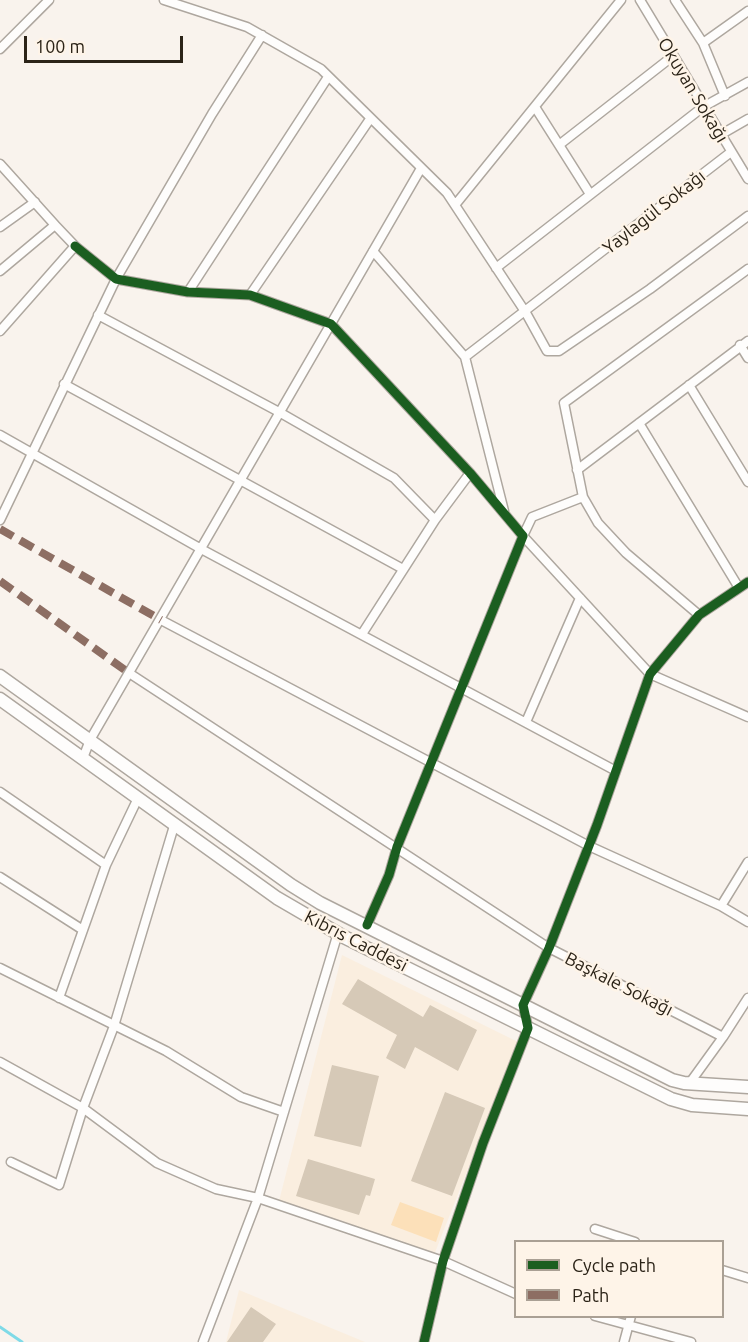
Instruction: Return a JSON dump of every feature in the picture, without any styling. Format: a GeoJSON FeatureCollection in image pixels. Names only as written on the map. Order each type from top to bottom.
{"type":"FeatureCollection","features":[{"type":"Feature","properties":{"kind":"main road"},"geometry":{"type":"LineString","coordinates":[[0,675],[291,885],[672,1080],[689,1084],[748,1088]]}},
{"type":"Feature","properties":{"kind":"main road","name":"Kıbrıs Caddesi"},"geometry":{"type":"LineString","coordinates":[[1,704],[83,758],[277,898],[338,933],[671,1099],[692,1105],[748,1109]]}},
{"type":"Feature","properties":{"kind":"street"},"geometry":{"type":"LineString","coordinates":[[0,49],[49,0]]}},
{"type":"Feature","properties":{"kind":"street"},"geometry":{"type":"LineString","coordinates":[[167,0],[247,27],[321,69],[420,170],[447,194],[525,313],[547,351],[559,351],[650,289],[748,216]]}},
{"type":"Feature","properties":{"kind":"street"},"geometry":{"type":"LineString","coordinates":[[455,205],[621,0]]}},
{"type":"Feature","properties":{"kind":"street"},"geometry":{"type":"LineString","coordinates":[[675,0],[703,44],[725,96]]}},
{"type":"Feature","properties":{"kind":"street","name":"Okuyan Sokağı"},"geometry":{"type":"LineString","coordinates":[[642,1],[703,107],[748,177]]}},
{"type":"Feature","properties":{"kind":"street"},"geometry":{"type":"LineString","coordinates":[[703,44],[748,11]]}},
{"type":"Feature","properties":{"kind":"street"},"geometry":{"type":"LineString","coordinates":[[0,520],[116,279],[212,114],[262,36]]}},
{"type":"Feature","properties":{"kind":"street"},"geometry":{"type":"LineString","coordinates":[[559,145],[673,57]]}},
{"type":"Feature","properties":{"kind":"street"},"geometry":{"type":"LineString","coordinates":[[188,292],[328,77]]}},
{"type":"Feature","properties":{"kind":"street"},"geometry":{"type":"LineString","coordinates":[[496,268],[703,107],[748,82]]}},
{"type":"Feature","properties":{"kind":"street"},"geometry":{"type":"LineString","coordinates":[[536,107],[590,194]]}},
{"type":"Feature","properties":{"kind":"street"},"geometry":{"type":"LineString","coordinates":[[250,295],[370,119]]}},
{"type":"Feature","properties":{"kind":"street"},"geometry":{"type":"LineString","coordinates":[[720,135],[748,119]]}},
{"type":"Feature","properties":{"kind":"street","name":"Yaylagül Sokağı"},"geometry":{"type":"LineString","coordinates":[[465,357],[731,152]]}},
{"type":"Feature","properties":{"kind":"street"},"geometry":{"type":"LineString","coordinates":[[0,164],[75,246],[116,279],[188,292],[250,295],[331,324],[470,473],[523,536],[651,674],[748,717]]}},
{"type":"Feature","properties":{"kind":"street"},"geometry":{"type":"LineString","coordinates":[[83,758],[90,740],[420,170]]}},
{"type":"Feature","properties":{"kind":"street"},"geometry":{"type":"LineString","coordinates":[[0,227],[35,202]]}},
{"type":"Feature","properties":{"kind":"street"},"geometry":{"type":"LineString","coordinates":[[0,271],[56,225]]}},
{"type":"Feature","properties":{"kind":"street"},"geometry":{"type":"LineString","coordinates":[[0,331],[75,246]]}},
{"type":"Feature","properties":{"kind":"street"},"geometry":{"type":"LineString","coordinates":[[373,251],[465,357],[505,514]]}},
{"type":"Feature","properties":{"kind":"street"},"geometry":{"type":"LineString","coordinates":[[699,615],[626,553],[598,523],[583,497],[564,403],[748,269]]}},
{"type":"Feature","properties":{"kind":"street"},"geometry":{"type":"LineString","coordinates":[[98,315],[279,412],[394,478],[435,520]]}},
{"type":"Feature","properties":{"kind":"street"},"geometry":{"type":"LineString","coordinates":[[578,470],[744,343],[748,358]]}},
{"type":"Feature","properties":{"kind":"street"},"geometry":{"type":"LineString","coordinates":[[64,384],[404,569]]}},
{"type":"Feature","properties":{"kind":"street"},"geometry":{"type":"LineString","coordinates":[[689,385],[748,482]]}},
{"type":"Feature","properties":{"kind":"street"},"geometry":{"type":"LineString","coordinates":[[639,423],[739,588]]}},
{"type":"Feature","properties":{"kind":"street"},"geometry":{"type":"LineString","coordinates":[[0,435],[202,550],[616,771]]}},
{"type":"Feature","properties":{"kind":"street"},"geometry":{"type":"LineString","coordinates":[[362,634],[435,520],[470,473]]}},
{"type":"Feature","properties":{"kind":"street"},"geometry":{"type":"LineString","coordinates":[[367,925],[532,517],[583,497]]}},
{"type":"Feature","properties":{"kind":"street"},"geometry":{"type":"LineString","coordinates":[[424,1342],[443,1261],[483,1143],[528,1028],[523,1005],[549,948],[589,846],[651,674],[699,615],[748,582]]}},
{"type":"Feature","properties":{"kind":"street"},"geometry":{"type":"LineString","coordinates":[[526,722],[580,598]]}},
{"type":"Feature","properties":{"kind":"street"},"geometry":{"type":"LineString","coordinates":[[161,620],[589,846],[721,906],[748,922]]}},
{"type":"Feature","properties":{"kind":"street","name":"Başkale Sokağı"},"geometry":{"type":"LineString","coordinates":[[129,673],[549,948],[723,1037]]}},
{"type":"Feature","properties":{"kind":"street"},"geometry":{"type":"LineString","coordinates":[[0,792],[106,865]]}},
{"type":"Feature","properties":{"kind":"street"},"geometry":{"type":"LineString","coordinates":[[59,998],[106,865],[138,798]]}},
{"type":"Feature","properties":{"kind":"street"},"geometry":{"type":"LineString","coordinates":[[11,1162],[59,1185],[83,1108],[114,1026],[174,825]]}},
{"type":"Feature","properties":{"kind":"street"},"geometry":{"type":"LineString","coordinates":[[721,906],[748,862]]}},
{"type":"Feature","properties":{"kind":"street"},"geometry":{"type":"LineString","coordinates":[[0,877],[83,930]]}},
{"type":"Feature","properties":{"kind":"street"},"geometry":{"type":"LineString","coordinates":[[203,1342],[258,1198],[338,933]]}},
{"type":"Feature","properties":{"kind":"street"},"geometry":{"type":"LineString","coordinates":[[0,968],[166,1051],[241,1097],[284,1112]]}},
{"type":"Feature","properties":{"kind":"street"},"geometry":{"type":"LineString","coordinates":[[689,1084],[748,998]]}},
{"type":"Feature","properties":{"kind":"street"},"geometry":{"type":"LineString","coordinates":[[0,1062],[83,1108],[157,1163],[216,1189],[258,1198],[443,1261],[514,1293]]}},
{"type":"Feature","properties":{"kind":"street"},"geometry":{"type":"LineString","coordinates":[[595,1229],[629,1240]]}},
{"type":"Feature","properties":{"kind":"street"},"geometry":{"type":"LineString","coordinates":[[724,1270],[748,1278]]}},
{"type":"Feature","properties":{"kind":"street"},"geometry":{"type":"LineString","coordinates":[[604,1318],[630,1321],[691,1342]]}},
{"type":"Feature","properties":{"kind":"street"},"geometry":{"type":"LineString","coordinates":[[624,1342],[630,1321]]}},
{"type":"Feature","properties":{"kind":"shaded area"},"geometry":{"type":"Polygon","coordinates":[[[342,955],[518,1042],[434,1255],[279,1201],[342,955]]]}},
{"type":"Feature","properties":{"kind":"shaded area"},"geometry":{"type":"Polygon","coordinates":[[[400,1202],[444,1218],[436,1242],[391,1225],[400,1202]]]}},
{"type":"Feature","properties":{"kind":"shaded area"},"geometry":{"type":"Polygon","coordinates":[[[239,1290],[365,1342],[226,1342],[239,1290]]]}},
{"type":"Feature","properties":{"kind":"building"},"geometry":{"type":"Polygon","coordinates":[[[358,979],[423,1017],[430,1005],[477,1030],[458,1071],[415,1047],[405,1069],[386,1058],[397,1035],[342,1004],[358,979]]]}},
{"type":"Feature","properties":{"kind":"building"},"geometry":{"type":"Polygon","coordinates":[[[332,1065],[379,1076],[361,1147],[314,1136],[332,1065]]]}},
{"type":"Feature","properties":{"kind":"building"},"geometry":{"type":"Polygon","coordinates":[[[445,1092],[485,1108],[452,1196],[411,1181],[445,1092]]]}},
{"type":"Feature","properties":{"kind":"building"},"geometry":{"type":"Polygon","coordinates":[[[308,1159],[375,1179],[370,1196],[366,1195],[359,1215],[296,1196],[308,1159]]]}},
{"type":"Feature","properties":{"kind":"building"},"geometry":{"type":"Polygon","coordinates":[[[251,1307],[276,1324],[263,1342],[227,1342],[251,1307]]]}},
{"type":"Feature","properties":{"kind":"waterway"},"geometry":{"type":"LineString","coordinates":[[0,1327],[22,1342]]}},
{"type":"Feature","properties":{"kind":"marked path"},"geometry":{"type":"LineString","coordinates":[[0,529],[161,620]]}},
{"type":"Feature","properties":{"kind":"marked path"},"geometry":{"type":"LineString","coordinates":[[0,581],[129,673]]}},
{"type":"Feature","properties":{"kind":"cycle path"},"geometry":{"type":"LineString","coordinates":[[75,246],[116,279],[188,292],[250,295],[331,324],[470,473],[523,536],[397,847],[389,875],[367,925]]}},
{"type":"Feature","properties":{"kind":"cycle path"},"geometry":{"type":"LineString","coordinates":[[424,1342],[443,1261],[483,1143],[528,1028],[523,1005],[549,948],[597,825],[650,674],[699,615],[748,582]]}}]}
